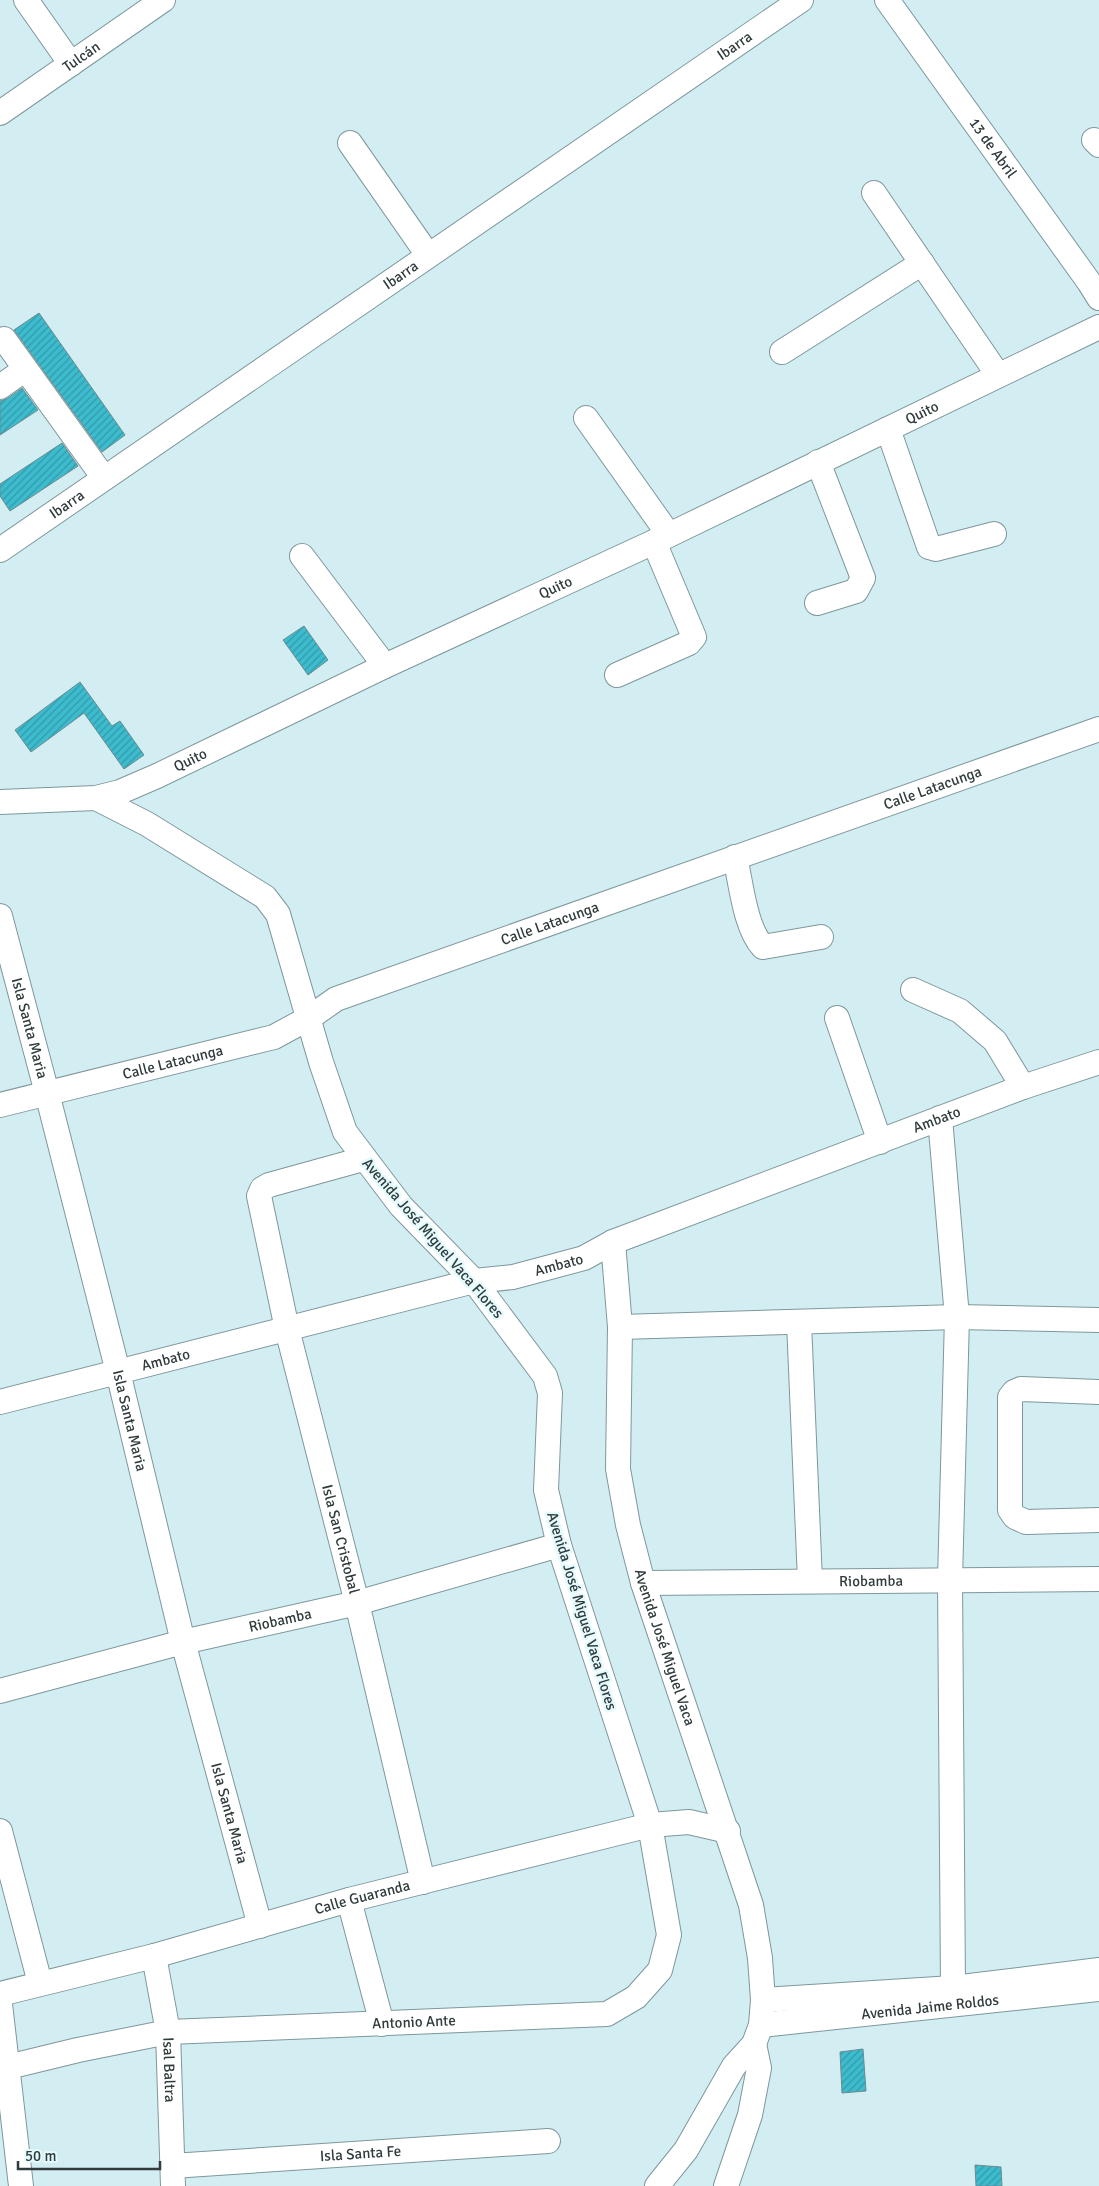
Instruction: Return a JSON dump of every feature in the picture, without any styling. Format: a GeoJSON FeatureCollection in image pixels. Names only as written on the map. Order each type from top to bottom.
{"type":"FeatureCollection","features":[{"type":"Feature","properties":{"kind":"street"},"geometry":{"type":"LineString","coordinates":[[26,0],[71,64]]}},
{"type":"Feature","properties":{"kind":"street","name":"Tulcán"},"geometry":{"type":"LineString","coordinates":[[0,113],[71,64],[137,7],[163,0]]}},
{"type":"Feature","properties":{"kind":"street","name":"Ibarra"},"geometry":{"type":"LineString","coordinates":[[0,550],[801,0]]}},
{"type":"Feature","properties":{"kind":"street","name":"13 de Abril"},"geometry":{"type":"LineString","coordinates":[[887,0],[1090,282],[1099,298]]}},
{"type":"Feature","properties":{"kind":"street"},"geometry":{"type":"LineString","coordinates":[[350,143],[428,256]]}},
{"type":"Feature","properties":{"kind":"street"},"geometry":{"type":"LineString","coordinates":[[874,193],[998,375]]}},
{"type":"Feature","properties":{"kind":"street"},"geometry":{"type":"LineString","coordinates":[[782,352],[922,263]]}},
{"type":"Feature","properties":{"kind":"street","name":"Quito"},"geometry":{"type":"LineString","coordinates":[[0,802],[96,798],[120,792],[661,538],[1099,327]]}},
{"type":"Feature","properties":{"kind":"street"},"geometry":{"type":"LineString","coordinates":[[4,339],[24,370],[104,478]]}},
{"type":"Feature","properties":{"kind":"street"},"geometry":{"type":"LineString","coordinates":[[0,386],[24,370]]}},
{"type":"Feature","properties":{"kind":"street"},"geometry":{"type":"LineString","coordinates":[[586,418],[661,538],[694,637],[689,643],[617,675]]}},
{"type":"Feature","properties":{"kind":"street"},"geometry":{"type":"LineString","coordinates":[[888,429],[929,546],[936,549],[994,534]]}},
{"type":"Feature","properties":{"kind":"street"},"geometry":{"type":"LineString","coordinates":[[817,603],[856,591],[863,578],[818,462]]}},
{"type":"Feature","properties":{"kind":"street"},"geometry":{"type":"LineString","coordinates":[[302,556],[385,666]]}},
{"type":"Feature","properties":{"kind":"street","name":"Calle Latacunga"},"geometry":{"type":"LineString","coordinates":[[0,1105],[274,1037],[309,1018],[336,1000],[1099,729]]}},
{"type":"Feature","properties":{"kind":"street","name":"Avenida José Miguel Vaca Flores"},"geometry":{"type":"LineString","coordinates":[[96,798],[147,824],[265,897],[278,914],[321,1062],[344,1132],[401,1206],[474,1281],[546,1376],[550,1393],[546,1490],[559,1545],[650,1825]]}},
{"type":"Feature","properties":{"kind":"street"},"geometry":{"type":"LineString","coordinates":[[735,857],[748,917],[757,941],[763,948],[820,937]]}},
{"type":"Feature","properties":{"kind":"street","name":"Isla Santa Maria"},"geometry":{"type":"LineString","coordinates":[[0,916],[48,1093],[183,1642],[260,1926]]}},
{"type":"Feature","properties":{"kind":"street"},"geometry":{"type":"LineString","coordinates":[[913,990],[960,1011],[995,1041],[1023,1087]]}},
{"type":"Feature","properties":{"kind":"street"},"geometry":{"type":"LineString","coordinates":[[837,1018],[880,1142]]}},
{"type":"Feature","properties":{"kind":"street","name":"Ambato"},"geometry":{"type":"LineString","coordinates":[[0,1402],[474,1281],[512,1278],[584,1258],[613,1242],[1023,1087],[1099,1062]]}},
{"type":"Feature","properties":{"kind":"street"},"geometry":{"type":"LineString","coordinates":[[940,1118],[957,1317],[950,1580],[953,1988]]}},
{"type":"Feature","properties":{"kind":"street","name":"Isla San Cristobal"},"geometry":{"type":"LineString","coordinates":[[363,1158],[269,1185],[262,1189],[259,1196],[287,1329],[357,1603],[423,1882]]}},
{"type":"Feature","properties":{"kind":"street","name":"Avenida José Miguel Vaca"},"geometry":{"type":"LineString","coordinates":[[613,1242],[620,1327],[618,1470],[628,1525],[643,1583],[752,1905],[760,1958],[764,2000],[757,2034],[759,2068],[750,2115],[726,2186]]}},
{"type":"Feature","properties":{"kind":"street"},"geometry":{"type":"LineString","coordinates":[[620,1327],[957,1317],[1099,1320]]}},
{"type":"Feature","properties":{"kind":"street"},"geometry":{"type":"LineString","coordinates":[[799,1322],[810,1582]]}},
{"type":"Feature","properties":{"kind":"street"},"geometry":{"type":"LineString","coordinates":[[1099,1392],[1021,1389],[1014,1392],[1010,1397],[1010,1510],[1015,1517],[1026,1522],[1099,1520]]}},
{"type":"Feature","properties":{"kind":"street","name":"Riobamba"},"geometry":{"type":"LineString","coordinates":[[0,1691],[183,1642],[357,1603],[559,1545]]}},
{"type":"Feature","properties":{"kind":"street","name":"Riobamba"},"geometry":{"type":"LineString","coordinates":[[643,1583],[1099,1578]]}},
{"type":"Feature","properties":{"kind":"street","name":"Calle Guaranda"},"geometry":{"type":"LineString","coordinates":[[0,1994],[154,1956],[349,1900],[650,1825],[689,1822],[728,1831]]}},
{"type":"Feature","properties":{"kind":"street","name":"Antonio Ante"},"geometry":{"type":"LineString","coordinates":[[6,2081],[78,2050],[168,2032],[607,2014],[636,1997],[660,1970],[669,1935],[650,1825]]}},
{"type":"Feature","properties":{"kind":"street"},"geometry":{"type":"LineString","coordinates":[[0,1831],[40,1983]]}},
{"type":"Feature","properties":{"kind":"street"},"geometry":{"type":"LineString","coordinates":[[349,1900],[382,2024]]}},
{"type":"Feature","properties":{"kind":"street","name":"Isal Baltra"},"geometry":{"type":"LineString","coordinates":[[154,1956],[168,2032],[172,2176]]}},
{"type":"Feature","properties":{"kind":"street","name":"Avenida Jaime Roldos"},"geometry":{"type":"LineString","coordinates":[[764,2000],[953,1988],[1099,1970]]}},
{"type":"Feature","properties":{"kind":"street","name":"Avenida Jaime Roldos"},"geometry":{"type":"LineString","coordinates":[[757,2034],[1099,1989]]}},
{"type":"Feature","properties":{"kind":"street"},"geometry":{"type":"LineString","coordinates":[[0,2004],[6,2081],[22,2186]]}},
{"type":"Feature","properties":{"kind":"street"},"geometry":{"type":"LineString","coordinates":[[657,2186],[686,2150],[734,2066],[757,2034]]}},
{"type":"Feature","properties":{"kind":"street","name":"Isla Santa Fe"},"geometry":{"type":"LineString","coordinates":[[172,2176],[548,2142]]}},
{"type":"Feature","properties":{"kind":"building"},"geometry":{"type":"Polygon","coordinates":[[[39,313],[125,435],[102,452],[14,330],[39,313]]]}},
{"type":"Feature","properties":{"kind":"building"},"geometry":{"type":"Polygon","coordinates":[[[22,388],[38,410],[0,435],[0,401],[22,388]]]}},
{"type":"Feature","properties":{"kind":"building"},"geometry":{"type":"Polygon","coordinates":[[[62,443],[78,466],[10,511],[0,496],[0,484],[62,443]]]}},
{"type":"Feature","properties":{"kind":"building"},"geometry":{"type":"Polygon","coordinates":[[[304,626],[328,660],[308,675],[283,640],[304,626]]]}},
{"type":"Feature","properties":{"kind":"building"},"geometry":{"type":"Polygon","coordinates":[[[80,682],[112,726],[120,721],[144,755],[124,769],[84,713],[31,752],[15,730],[80,682]]]}},
{"type":"Feature","properties":{"kind":"building"},"geometry":{"type":"Polygon","coordinates":[[[863,2049],[866,2091],[842,2093],[840,2052],[863,2049]]]}},
{"type":"Feature","properties":{"kind":"building"},"geometry":{"type":"Polygon","coordinates":[[[975,2165],[1001,2167],[1002,2186],[976,2186],[975,2165]]]}}]}
